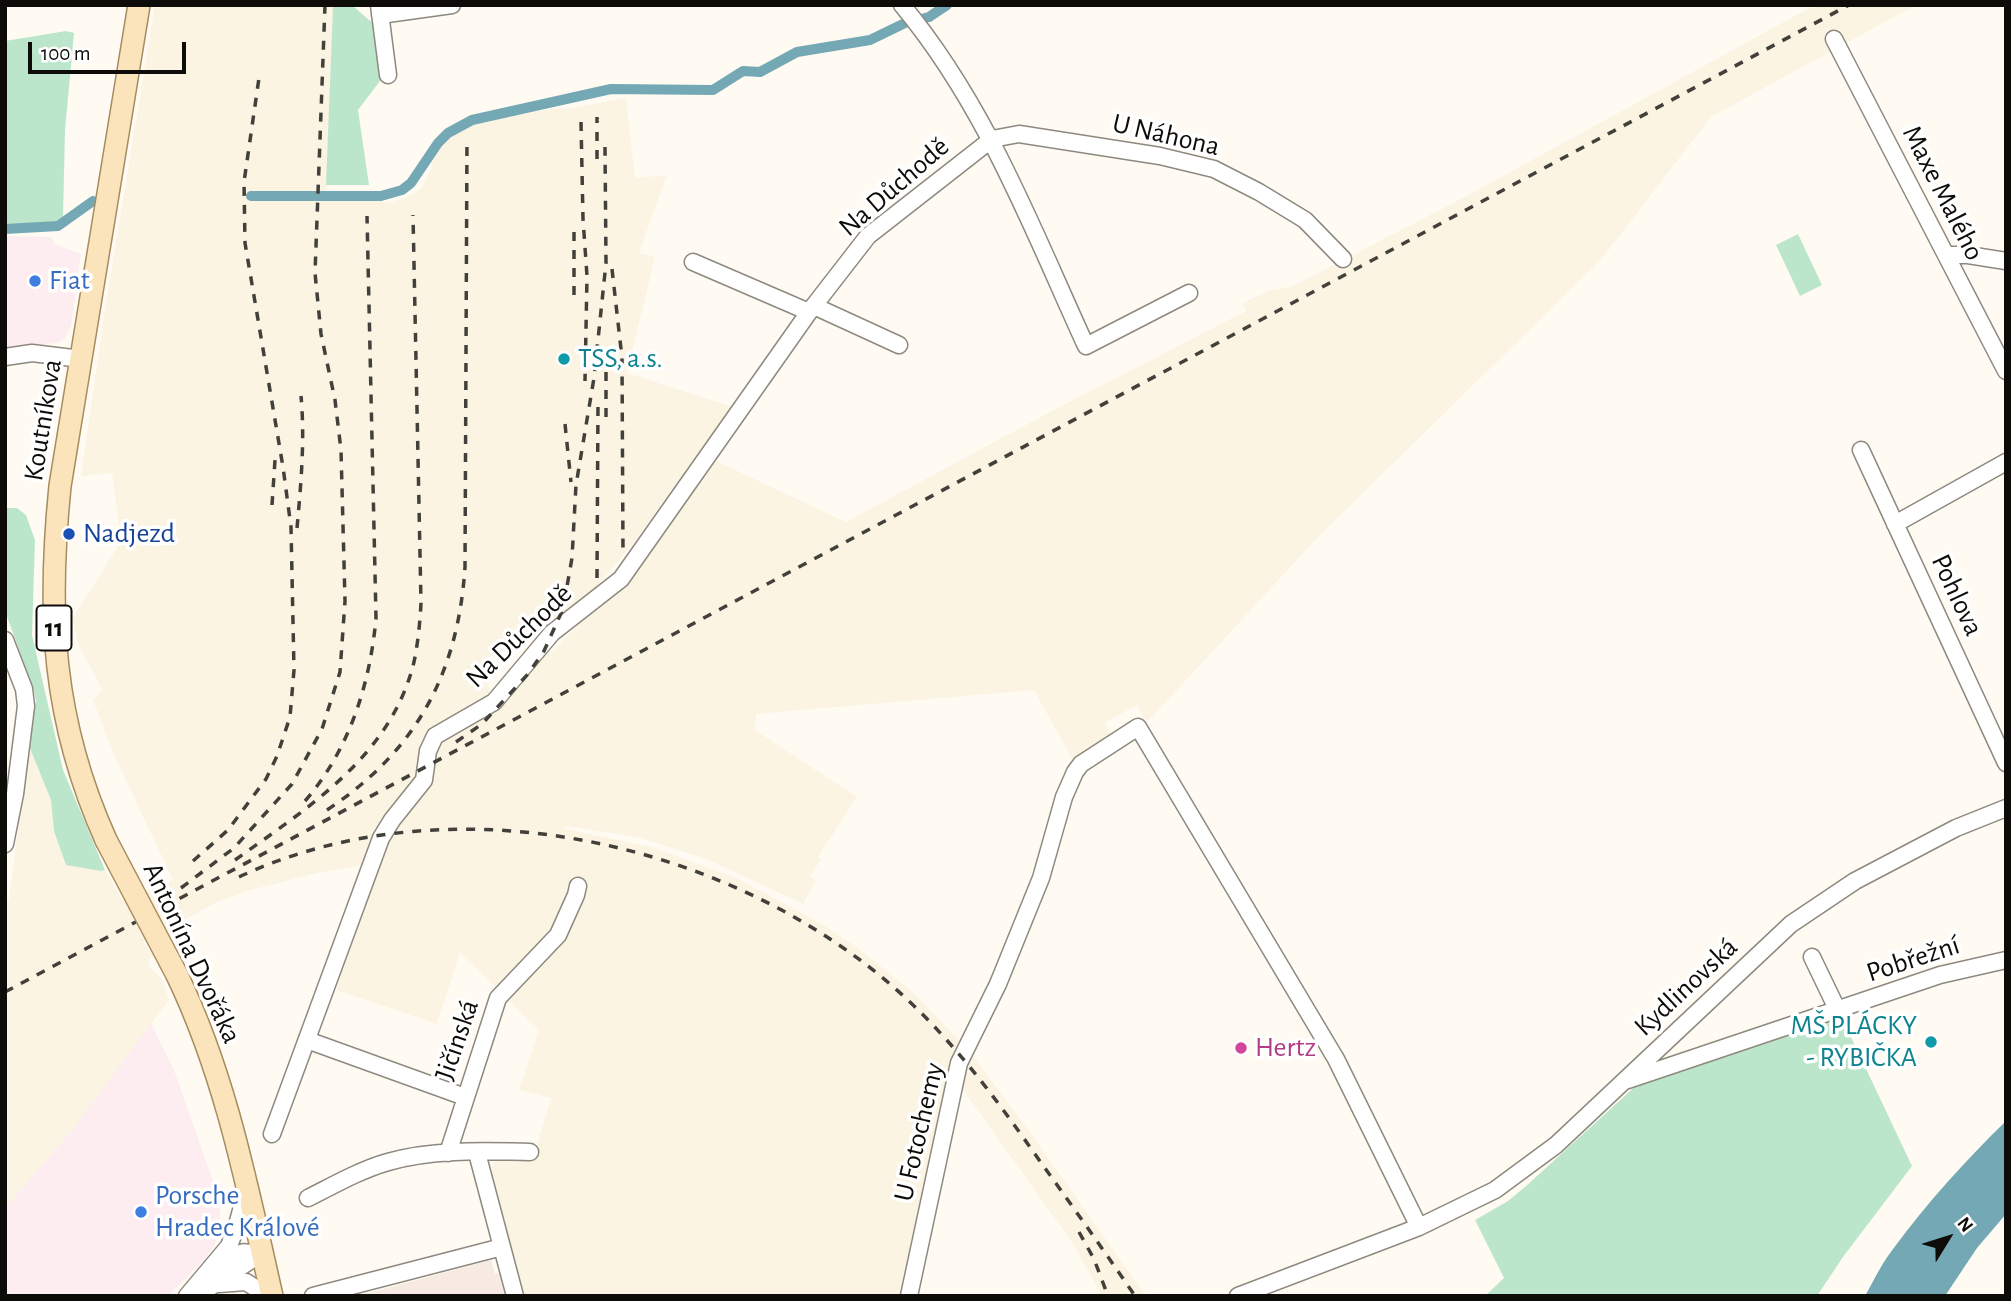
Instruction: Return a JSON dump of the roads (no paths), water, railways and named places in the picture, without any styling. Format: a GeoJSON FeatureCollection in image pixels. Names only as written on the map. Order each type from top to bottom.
{"type":"FeatureCollection","features":[{"type":"Feature","properties":{"kind":"main road","name":"Koutníkova"},"geometry":{"type":"LineString","coordinates":[[106,840],[69,738],[59,678],[53,605],[54,549],[60,486],[139,5]]}},
{"type":"Feature","properties":{"kind":"main road","name":"Antonína Dvořáka"},"geometry":{"type":"LineString","coordinates":[[106,840],[177,975],[207,1044],[247,1185],[270,1296]]}},
{"type":"Feature","properties":{"kind":"street"},"geometry":{"type":"LineString","coordinates":[[387,75],[379,10],[452,5]]}},
{"type":"Feature","properties":{"kind":"street"},"geometry":{"type":"LineString","coordinates":[[902,5],[957,79],[992,139],[1086,346],[1189,293]]}},
{"type":"Feature","properties":{"kind":"street","name":"Maxe Malého"},"geometry":{"type":"LineString","coordinates":[[1834,40],[2006,371]]}},
{"type":"Feature","properties":{"kind":"street","name":"U Náhona"},"geometry":{"type":"LineString","coordinates":[[992,139],[1019,134],[1160,156],[1214,169],[1305,220],[1343,260]]}},
{"type":"Feature","properties":{"kind":"street","name":"Na Důchodě"},"geometry":{"type":"LineString","coordinates":[[272,1134],[381,838],[424,780],[428,751],[433,739],[494,702],[552,633],[621,579],[811,309],[868,236],[992,139]]}},
{"type":"Feature","properties":{"kind":"street"},"geometry":{"type":"LineString","coordinates":[[1945,255],[1968,255],[2006,261]]}},
{"type":"Feature","properties":{"kind":"street"},"geometry":{"type":"LineString","coordinates":[[693,262],[899,345]]}},
{"type":"Feature","properties":{"kind":"street"},"geometry":{"type":"LineString","coordinates":[[5,357],[32,353],[81,359]]}},
{"type":"Feature","properties":{"kind":"street","name":"Pohlova"},"geometry":{"type":"LineString","coordinates":[[1861,450],[2006,763]]}},
{"type":"Feature","properties":{"kind":"street"},"geometry":{"type":"LineString","coordinates":[[1895,524],[2006,462]]}},
{"type":"Feature","properties":{"kind":"street"},"geometry":{"type":"LineString","coordinates":[[5,640],[24,689],[26,706],[15,794],[5,844]]}},
{"type":"Feature","properties":{"kind":"street","name":"U Fotochemy"},"geometry":{"type":"LineString","coordinates":[[909,1296],[959,1063],[998,984],[1029,909],[1075,772],[1081,764],[1138,727],[1336,1059],[1419,1227]]}},
{"type":"Feature","properties":{"kind":"street","name":"Kydlinovská"},"geometry":{"type":"LineString","coordinates":[[1238,1296],[1419,1227],[1473,1202],[1517,1177],[1556,1145],[1791,924],[1855,881],[1956,828],[2006,808]]}},
{"type":"Feature","properties":{"kind":"street","name":"Jičínská"},"geometry":{"type":"LineString","coordinates":[[448,1153],[498,998],[558,935],[578,886]]}},
{"type":"Feature","properties":{"kind":"street","name":"Pobřežní"},"geometry":{"type":"LineString","coordinates":[[1812,957],[1838,1011]]}},
{"type":"Feature","properties":{"kind":"street","name":"Pobřežní"},"geometry":{"type":"LineString","coordinates":[[1623,1082],[1940,975],[2006,960]]}},
{"type":"Feature","properties":{"kind":"street"},"geometry":{"type":"LineString","coordinates":[[307,1040],[465,1097]]}},
{"type":"Feature","properties":{"kind":"street"},"geometry":{"type":"LineString","coordinates":[[308,1198],[387,1162],[448,1153],[530,1152]]}},
{"type":"Feature","properties":{"kind":"street"},"geometry":{"type":"LineString","coordinates":[[477,1153],[515,1296]]}},
{"type":"Feature","properties":{"kind":"street"},"geometry":{"type":"LineString","coordinates":[[203,1287],[229,1246],[247,1185]]}},
{"type":"Feature","properties":{"kind":"street"},"geometry":{"type":"LineString","coordinates":[[313,1296],[502,1247]]}},
{"type":"Feature","properties":{"kind":"street"},"geometry":{"type":"LineString","coordinates":[[187,1296],[203,1287],[240,1252],[260,1252]]}},
{"type":"Feature","properties":{"kind":"street"},"geometry":{"type":"LineString","coordinates":[[203,1287],[246,1282],[270,1296]]}},
{"type":"Feature","properties":{"kind":"water"},"geometry":{"type":"Polygon","coordinates":[[[2006,1121],[2006,1214],[1977,1248],[1945,1296],[1865,1296],[1889,1254],[1919,1215],[2006,1121]]]}},
{"type":"Feature","properties":{"kind":"waterway"},"geometry":{"type":"LineString","coordinates":[[251,196],[381,196],[402,190],[411,183],[438,143],[448,133],[472,120],[611,89],[713,90],[743,71],[760,72],[797,52],[870,40],[905,23],[929,17],[947,5]]}},
{"type":"Feature","properties":{"kind":"waterway"},"geometry":{"type":"LineString","coordinates":[[5,229],[58,226],[93,201]]}},
{"type":"Feature","properties":{"kind":"railway"},"geometry":{"type":"LineString","coordinates":[[181,888],[234,848],[292,784],[322,729],[340,672],[345,601],[341,450],[335,400],[321,334],[315,273],[325,5]]}},
{"type":"Feature","properties":{"kind":"railway"},"geometry":{"type":"LineString","coordinates":[[5,992],[1849,5]]}},
{"type":"Feature","properties":{"kind":"railway"},"geometry":{"type":"LineString","coordinates":[[193,861],[228,830],[266,779],[290,717],[294,670],[291,527],[245,243],[244,182],[259,78]]}},
{"type":"Feature","properties":{"kind":"railway"},"geometry":{"type":"LineString","coordinates":[[597,117],[597,159]]}},
{"type":"Feature","properties":{"kind":"railway"},"geometry":{"type":"LineString","coordinates":[[581,122],[587,276],[585,381]]}},
{"type":"Feature","properties":{"kind":"railway"},"geometry":{"type":"LineString","coordinates":[[327,810],[385,762],[427,707],[442,675],[461,606],[465,567],[467,138]]}},
{"type":"Feature","properties":{"kind":"railway"},"geometry":{"type":"LineString","coordinates":[[456,742],[482,724],[528,674],[544,651],[563,609],[572,558],[576,485],[594,378],[606,263],[605,147]]}},
{"type":"Feature","properties":{"kind":"railway"},"geometry":{"type":"LineString","coordinates":[[235,860],[318,799],[367,752],[387,725],[403,695],[414,662],[421,603],[413,215]]}},
{"type":"Feature","properties":{"kind":"railway"},"geometry":{"type":"LineString","coordinates":[[305,801],[334,760],[355,716],[369,668],[376,618],[367,216]]}},
{"type":"Feature","properties":{"kind":"railway"},"geometry":{"type":"LineString","coordinates":[[574,228],[574,295]]}},
{"type":"Feature","properties":{"kind":"railway"},"geometry":{"type":"LineString","coordinates":[[612,269],[622,358],[623,555]]}},
{"type":"Feature","properties":{"kind":"railway"},"geometry":{"type":"LineString","coordinates":[[606,347],[606,417]]}},
{"type":"Feature","properties":{"kind":"railway"},"geometry":{"type":"LineString","coordinates":[[297,528],[303,446],[301,396]]}},
{"type":"Feature","properties":{"kind":"railway"},"geometry":{"type":"LineString","coordinates":[[597,578],[598,404]]}},
{"type":"Feature","properties":{"kind":"railway"},"geometry":{"type":"LineString","coordinates":[[565,424],[571,482]]}},
{"type":"Feature","properties":{"kind":"railway"},"geometry":{"type":"LineString","coordinates":[[272,505],[275,460]]}},
{"type":"Feature","properties":{"kind":"railway"},"geometry":{"type":"LineString","coordinates":[[239,877],[323,847],[411,832],[502,830],[593,842],[682,866],[766,902],[844,948],[930,1022],[963,1058],[993,1097],[1135,1296]]}},
{"type":"Feature","properties":{"kind":"railway"},"geometry":{"type":"LineString","coordinates":[[1079,1232],[1094,1259],[1108,1296]]}},
{"type":"Feature","properties":{"kind":"place","name":"Fiat"},"geometry":{"type":"Point","coordinates":[35,281]}},
{"type":"Feature","properties":{"kind":"place","name":"TSS, a.s."},"geometry":{"type":"Point","coordinates":[564,359]}},
{"type":"Feature","properties":{"kind":"place","name":"Nadjezd"},"geometry":{"type":"Point","coordinates":[69,534]}},
{"type":"Feature","properties":{"kind":"place","name":"MŠ PLÁCKY - RYBIČKA"},"geometry":{"type":"Point","coordinates":[1931,1042]}},
{"type":"Feature","properties":{"kind":"place","name":"Hertz"},"geometry":{"type":"Point","coordinates":[1241,1048]}},
{"type":"Feature","properties":{"kind":"place","name":"Porsche Hradec Králové"},"geometry":{"type":"Point","coordinates":[141,1212]}}]}
